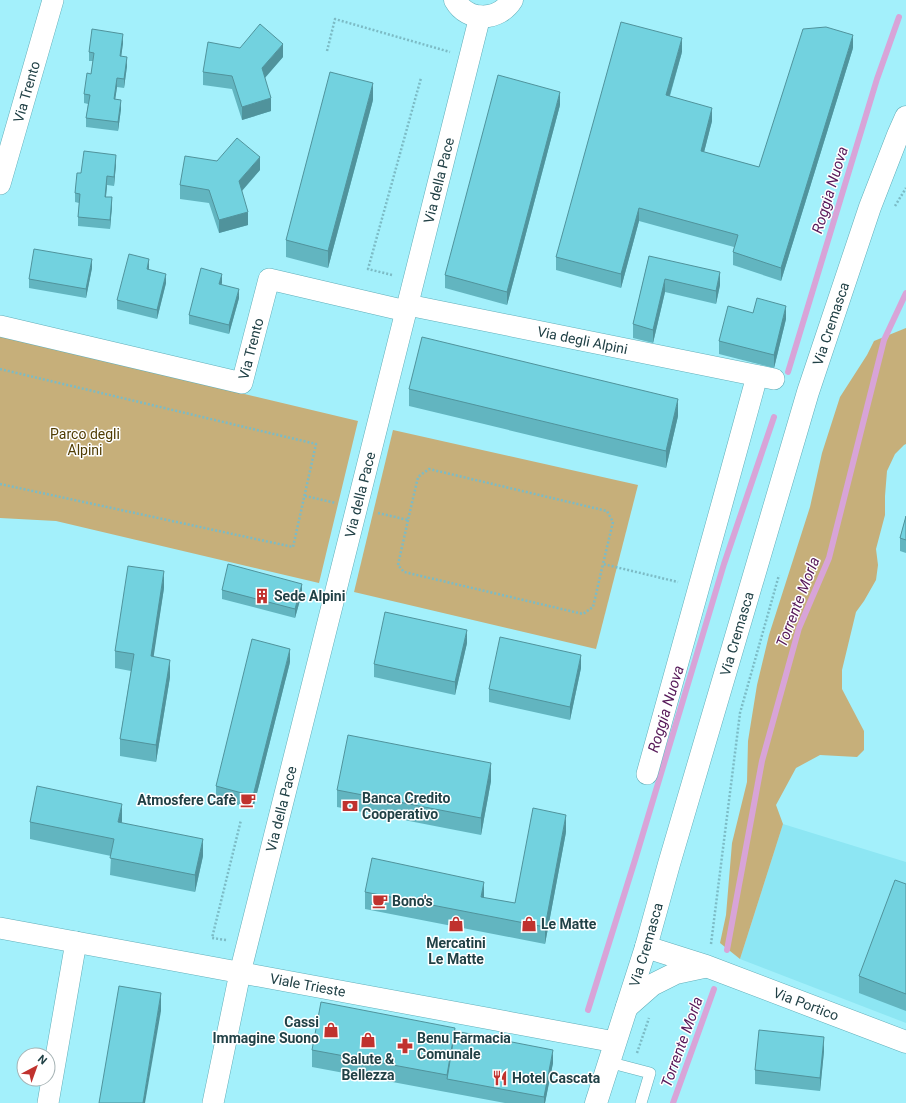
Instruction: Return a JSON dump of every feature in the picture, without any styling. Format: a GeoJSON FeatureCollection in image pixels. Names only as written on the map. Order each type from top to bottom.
{"type":"FeatureCollection","features":[{"type":"Feature","properties":{"kind":"main road"},"geometry":{"type":"LineString","coordinates":[[455,0],[465,11],[480,16],[491,16],[501,12],[512,0]]}},
{"type":"Feature","properties":{"kind":"main road","name":"Via Cremasca"},"geometry":{"type":"LineString","coordinates":[[596,1103],[646,947],[671,857],[808,392],[870,206],[906,117]]}},
{"type":"Feature","properties":{"kind":"main road","name":"Via Cremasca"},"geometry":{"type":"LineString","coordinates":[[870,206],[906,149]]}},
{"type":"Feature","properties":{"kind":"main road","name":"Via Portico"},"geometry":{"type":"LineString","coordinates":[[646,947],[706,966],[906,1042]]}},
{"type":"Feature","properties":{"kind":"main road"},"geometry":{"type":"LineString","coordinates":[[627,1007],[652,986],[670,976],[676,973],[706,966]]}},
{"type":"Feature","properties":{"kind":"street","name":"Via Trento"},"geometry":{"type":"LineString","coordinates":[[0,184],[53,0]]}},
{"type":"Feature","properties":{"kind":"street","name":"Via della Pace"},"geometry":{"type":"LineString","coordinates":[[213,1103],[240,973],[480,16]]}},
{"type":"Feature","properties":{"kind":"street","name":"Via Trento"},"geometry":{"type":"LineString","coordinates":[[0,326],[242,383],[269,279],[407,308]]}},
{"type":"Feature","properties":{"kind":"street","name":"Via degli Alpini"},"geometry":{"type":"LineString","coordinates":[[407,308],[765,377],[723,500],[647,774]]}},
{"type":"Feature","properties":{"kind":"street","name":"Viale Trieste"},"geometry":{"type":"LineString","coordinates":[[0,928],[240,973],[612,1052]]}},
{"type":"Feature","properties":{"kind":"street"},"geometry":{"type":"LineString","coordinates":[[48,1103],[76,942]]}},
{"type":"Feature","properties":{"kind":"lane"},"geometry":{"type":"LineString","coordinates":[[612,1052],[632,1068],[650,1073],[641,1103]]}},
{"type":"Feature","properties":{"kind":"path"},"geometry":{"type":"LineString","coordinates":[[328,51],[335,19],[470,58]]}},
{"type":"Feature","properties":{"kind":"path"},"geometry":{"type":"LineString","coordinates":[[399,277],[368,269],[421,78]]}},
{"type":"Feature","properties":{"kind":"path"},"geometry":{"type":"LineString","coordinates":[[894,208],[906,188]]}},
{"type":"Feature","properties":{"kind":"path"},"geometry":{"type":"LineString","coordinates":[[0,369],[316,444],[293,547],[0,484]]}},
{"type":"Feature","properties":{"kind":"path"},"geometry":{"type":"LineString","coordinates":[[429,469],[607,511],[613,522],[593,607],[583,614],[404,572],[398,565],[408,520],[418,477],[429,469]]}},
{"type":"Feature","properties":{"kind":"path"},"geometry":{"type":"LineString","coordinates":[[305,496],[408,520]]}},
{"type":"Feature","properties":{"kind":"path"},"geometry":{"type":"LineString","coordinates":[[603,564],[699,587]]}},
{"type":"Feature","properties":{"kind":"path"},"geometry":{"type":"LineString","coordinates":[[706,966],[712,943],[740,713],[780,572]]}},
{"type":"Feature","properties":{"kind":"path"},"geometry":{"type":"LineString","coordinates":[[232,942],[212,938],[241,820]]}},
{"type":"Feature","properties":{"kind":"path"},"geometry":{"type":"LineString","coordinates":[[632,1068],[651,1012]]}},
{"type":"Feature","properties":{"kind":"shaded area"},"geometry":{"type":"Polygon","coordinates":[[[783,824],[906,862],[906,1023],[740,959],[783,824]]]}},
{"type":"Feature","properties":{"kind":"green space"},"geometry":{"type":"Polygon","coordinates":[[[906,328],[906,444],[895,454],[887,471],[885,515],[876,549],[878,565],[876,580],[856,612],[842,670],[842,689],[864,731],[864,750],[857,757],[820,755],[796,768],[776,805],[783,824],[740,959],[720,943],[726,915],[732,843],[747,782],[748,741],[757,685],[769,635],[810,507],[822,453],[840,397],[867,355],[874,341],[906,328]]]}},
{"type":"Feature","properties":{"kind":"green space","name":"Parco degli Alpini"},"geometry":{"type":"Polygon","coordinates":[[[0,336],[358,421],[319,583],[56,521],[0,518],[0,336]]]}},
{"type":"Feature","properties":{"kind":"green space"},"geometry":{"type":"Polygon","coordinates":[[[393,430],[638,485],[596,649],[354,592],[393,430]]]}},
{"type":"Feature","properties":{"kind":"building"},"geometry":{"type":"Polygon","coordinates":[[[621,22],[682,38],[666,95],[712,108],[701,151],[759,167],[803,29],[826,27],[853,35],[781,268],[733,252],[738,235],[639,208],[621,274],[556,257],[621,22]]]}},
{"type":"Feature","properties":{"kind":"building"},"geometry":{"type":"Polygon","coordinates":[[[260,24],[283,44],[262,68],[271,98],[242,107],[232,76],[203,72],[208,42],[240,48],[260,24]]]}},
{"type":"Feature","properties":{"kind":"building"},"geometry":{"type":"Polygon","coordinates":[[[92,29],[123,34],[120,56],[127,57],[124,79],[117,78],[114,99],[121,100],[118,122],[86,118],[90,95],[84,94],[87,73],[91,74],[94,53],[89,52],[92,29]]]}},
{"type":"Feature","properties":{"kind":"building"},"geometry":{"type":"Polygon","coordinates":[[[330,72],[373,83],[328,251],[286,240],[330,72]]]}},
{"type":"Feature","properties":{"kind":"building"},"geometry":{"type":"Polygon","coordinates":[[[498,75],[560,92],[507,292],[445,275],[498,75]]]}},
{"type":"Feature","properties":{"kind":"building"},"geometry":{"type":"Polygon","coordinates":[[[237,138],[260,157],[239,181],[248,212],[219,220],[209,190],[180,185],[185,156],[217,161],[237,138]]]}},
{"type":"Feature","properties":{"kind":"building"},"geometry":{"type":"Polygon","coordinates":[[[84,151],[116,155],[114,177],[107,176],[105,197],[112,197],[110,220],[78,217],[80,194],[75,193],[77,173],[81,173],[84,151]]]}},
{"type":"Feature","properties":{"kind":"building"},"geometry":{"type":"Polygon","coordinates":[[[34,249],[92,259],[86,289],[29,279],[34,249]]]}},
{"type":"Feature","properties":{"kind":"building"},"geometry":{"type":"Polygon","coordinates":[[[129,254],[149,259],[147,269],[166,274],[157,310],[117,300],[129,254]]]}},
{"type":"Feature","properties":{"kind":"building"},"geometry":{"type":"Polygon","coordinates":[[[649,256],[720,272],[716,291],[665,279],[653,330],[633,324],[649,256]]]}},
{"type":"Feature","properties":{"kind":"building"},"geometry":{"type":"Polygon","coordinates":[[[201,268],[222,274],[219,284],[239,289],[229,325],[189,315],[201,268]]]}},
{"type":"Feature","properties":{"kind":"building"},"geometry":{"type":"Polygon","coordinates":[[[757,298],[786,306],[774,355],[719,341],[728,306],[753,313],[757,298]]]}},
{"type":"Feature","properties":{"kind":"building"},"geometry":{"type":"Polygon","coordinates":[[[422,337],[678,399],[666,451],[409,389],[422,337]]]}},
{"type":"Feature","properties":{"kind":"building"},"geometry":{"type":"Polygon","coordinates":[[[906,516],[906,540],[900,538],[906,516]]]}},
{"type":"Feature","properties":{"kind":"building","name":"Sede Alpini"},"geometry":{"type":"Polygon","coordinates":[[[228,564],[302,584],[295,609],[222,590],[228,564]]]}},
{"type":"Feature","properties":{"kind":"building"},"geometry":{"type":"Polygon","coordinates":[[[128,566],[164,571],[151,656],[170,660],[156,745],[120,739],[134,654],[115,651],[128,566]]]}},
{"type":"Feature","properties":{"kind":"building"},"geometry":{"type":"Polygon","coordinates":[[[385,612],[467,630],[455,682],[374,664],[385,612]]]}},
{"type":"Feature","properties":{"kind":"building"},"geometry":{"type":"Polygon","coordinates":[[[500,637],[581,655],[570,707],[489,689],[500,637]]]}},
{"type":"Feature","properties":{"kind":"building"},"geometry":{"type":"Polygon","coordinates":[[[252,639],[290,649],[253,796],[216,786],[252,639]]]}},
{"type":"Feature","properties":{"kind":"building"},"geometry":{"type":"Polygon","coordinates":[[[348,735],[491,763],[481,818],[337,790],[348,735]]]}},
{"type":"Feature","properties":{"kind":"building"},"geometry":{"type":"Polygon","coordinates":[[[37,786],[122,804],[118,822],[203,839],[195,875],[110,858],[114,839],[30,822],[37,786]]]}},
{"type":"Feature","properties":{"kind":"building"},"geometry":{"type":"Polygon","coordinates":[[[533,808],[566,815],[545,927],[365,892],[372,858],[484,882],[481,897],[515,903],[533,808]]]}},
{"type":"Feature","properties":{"kind":"building"},"geometry":{"type":"Polygon","coordinates":[[[895,880],[906,884],[906,994],[859,976],[895,880]]]}},
{"type":"Feature","properties":{"kind":"building"},"geometry":{"type":"Polygon","coordinates":[[[119,986],[161,993],[143,1103],[99,1103],[119,986]]]}},
{"type":"Feature","properties":{"kind":"building"},"geometry":{"type":"Polygon","coordinates":[[[321,1002],[455,1028],[447,1075],[312,1050],[321,1002]]]}},
{"type":"Feature","properties":{"kind":"building"},"geometry":{"type":"Polygon","coordinates":[[[759,1030],[824,1037],[820,1078],[755,1070],[759,1030]]]}},
{"type":"Feature","properties":{"kind":"building","name":"Hotel Cascata"},"geometry":{"type":"Polygon","coordinates":[[[455,1031],[553,1050],[544,1097],[447,1079],[455,1031]]]}},
{"type":"Feature","properties":{"kind":"waterway","name":"Roggia Nuova"},"geometry":{"type":"LineString","coordinates":[[788,372],[877,79],[899,17]]}},
{"type":"Feature","properties":{"kind":"waterway","name":"Torrente Morla"},"geometry":{"type":"LineString","coordinates":[[727,950],[762,761],[799,628],[829,558],[884,340],[906,293]]}},
{"type":"Feature","properties":{"kind":"waterway","name":"Roggia Nuova"},"geometry":{"type":"LineString","coordinates":[[588,1010],[635,860],[724,564],[774,417]]}},
{"type":"Feature","properties":{"kind":"waterway","name":"Torrente Morla"},"geometry":{"type":"LineString","coordinates":[[673,1103],[714,989]]}},
{"type":"Feature","properties":{"kind":"place","name":"Sede Alpini"},"geometry":{"type":"Point","coordinates":[262,596]}},
{"type":"Feature","properties":{"kind":"place","name":"Atmosfere Cafè"},"geometry":{"type":"Point","coordinates":[248,800]}},
{"type":"Feature","properties":{"kind":"place","name":"Banca Credito Cooperativo"},"geometry":{"type":"Point","coordinates":[350,806]}},
{"type":"Feature","properties":{"kind":"place","name":"Bono's"},"geometry":{"type":"Point","coordinates":[380,901]}},
{"type":"Feature","properties":{"kind":"place","name":"Mercatini Le Matte"},"geometry":{"type":"Point","coordinates":[456,924]}},
{"type":"Feature","properties":{"kind":"place","name":"Le Matte"},"geometry":{"type":"Point","coordinates":[529,924]}},
{"type":"Feature","properties":{"kind":"place","name":"Cassi Immagine Suono"},"geometry":{"type":"Point","coordinates":[331,1030]}},
{"type":"Feature","properties":{"kind":"place","name":"Salute & Bellezza"},"geometry":{"type":"Point","coordinates":[368,1040]}},
{"type":"Feature","properties":{"kind":"place","name":"Benu Farmacia Comunale"},"geometry":{"type":"Point","coordinates":[405,1046]}},
{"type":"Feature","properties":{"kind":"place","name":"Hotel Cascata"},"geometry":{"type":"Point","coordinates":[500,1078]}}]}
